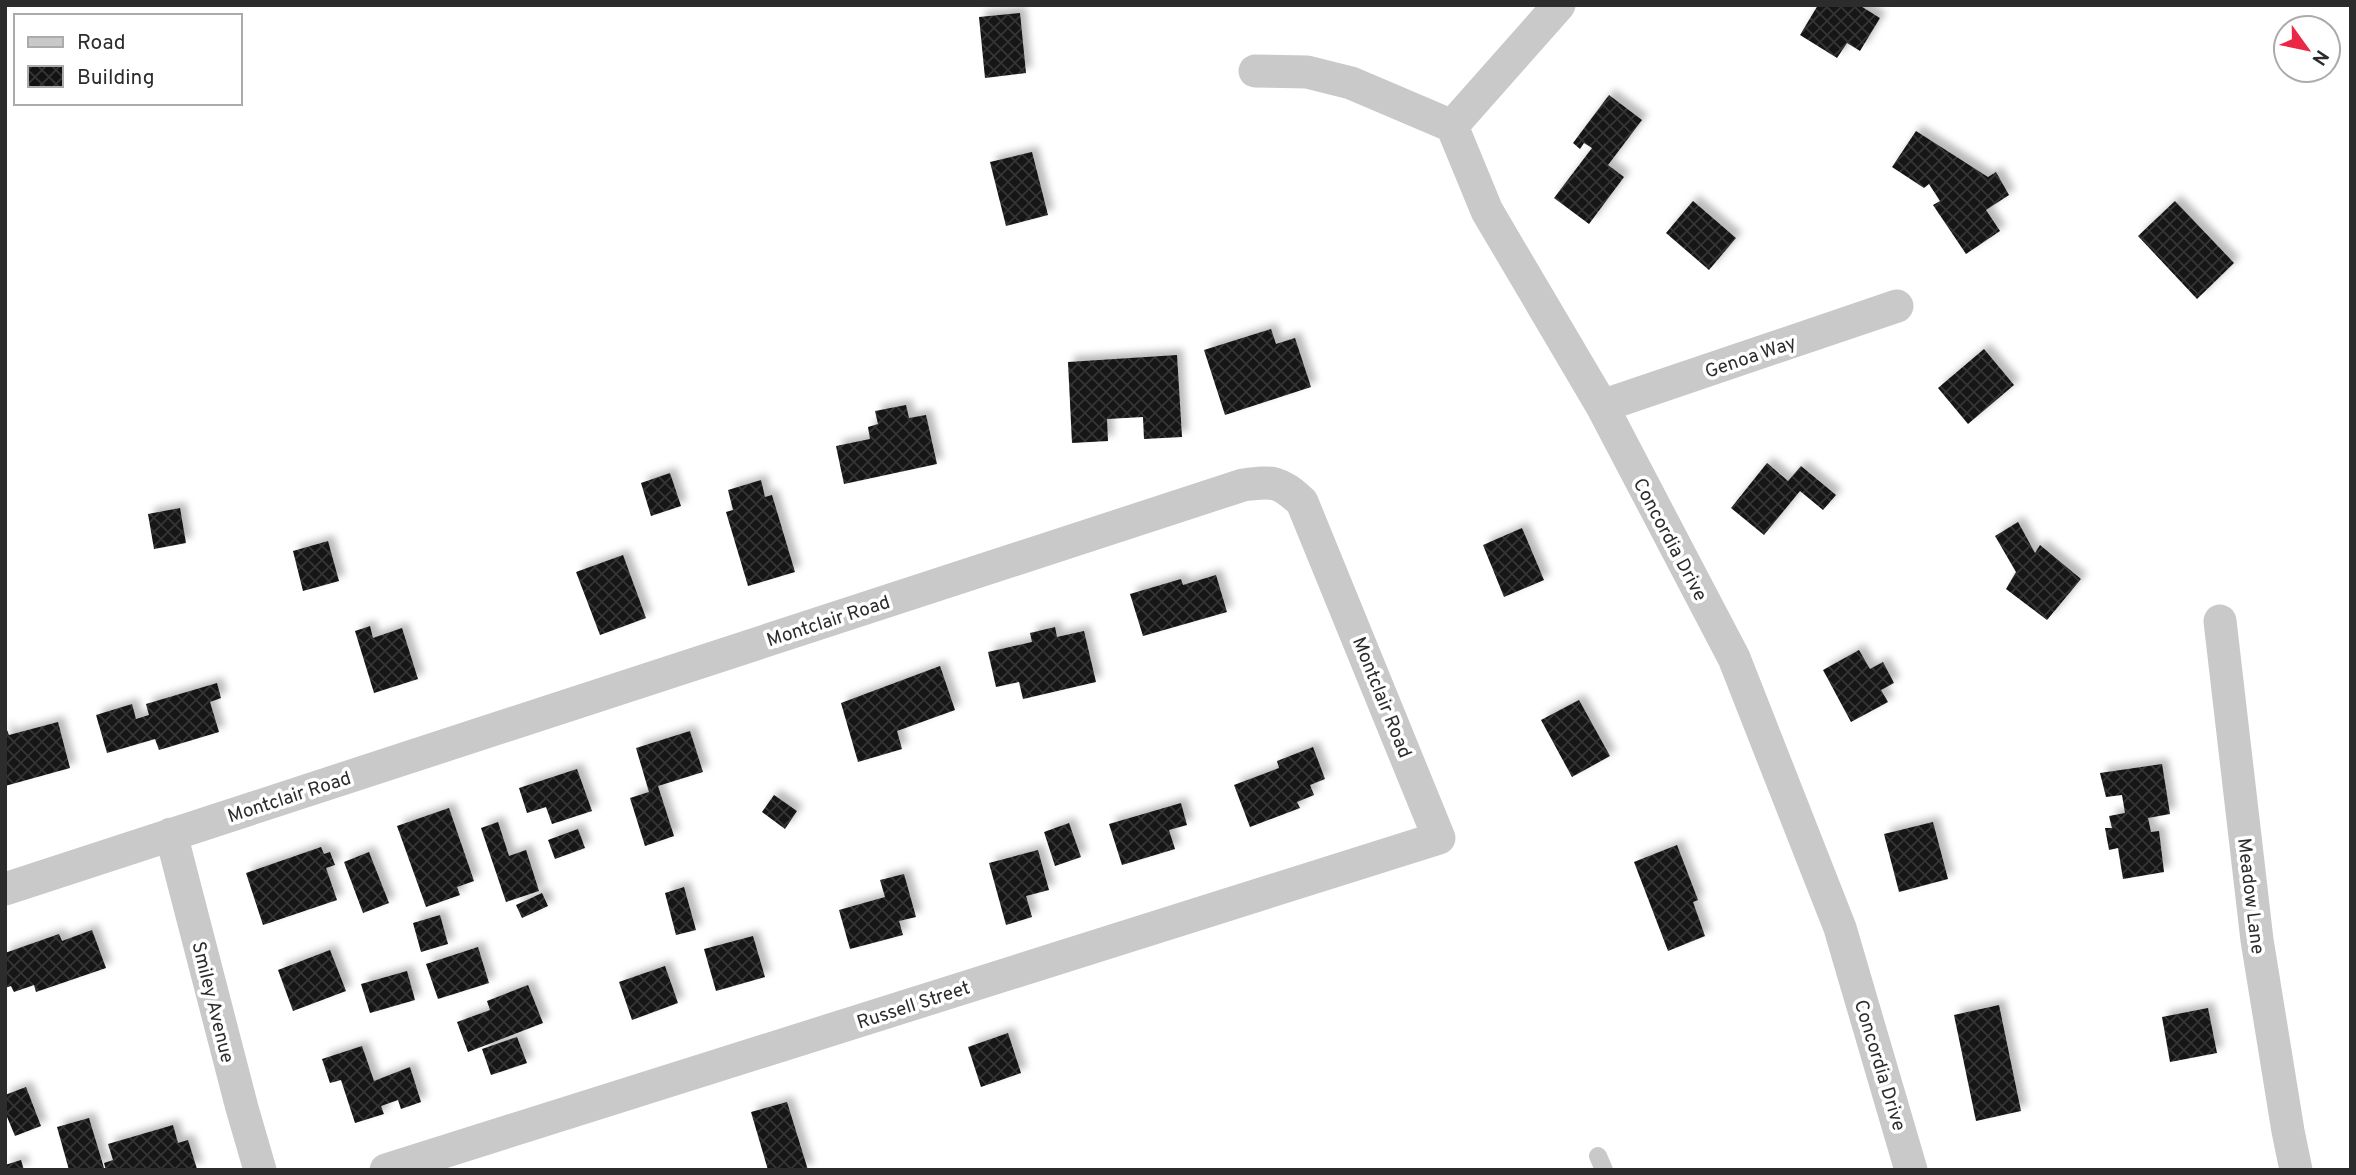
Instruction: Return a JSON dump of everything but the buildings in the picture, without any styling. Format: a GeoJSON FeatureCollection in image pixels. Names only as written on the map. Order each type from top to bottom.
{"type":"FeatureCollection","features":[{"type":"Feature","properties":{"kind":"street"},"geometry":{"type":"LineString","coordinates":[[1255,71],[1307,72],[1351,83],[1452,126],[1559,5]]}},
{"type":"Feature","properties":{"kind":"street","name":"Concordia Drive"},"geometry":{"type":"LineString","coordinates":[[1452,126],[1487,211],[1602,406],[1734,658],[1840,928],[1911,1170]]}},
{"type":"Feature","properties":{"kind":"street","name":"Genoa Way"},"geometry":{"type":"LineString","coordinates":[[1602,406],[1898,306]]}},
{"type":"Feature","properties":{"kind":"street","name":"Montclair Road"},"geometry":{"type":"LineString","coordinates":[[5,889],[1244,485],[1267,482],[1285,486],[1302,502],[1312,521],[1439,838]]}},
{"type":"Feature","properties":{"kind":"street","name":"Meadow Lane"},"geometry":{"type":"LineString","coordinates":[[2220,621],[2257,940],[2288,1131],[2297,1170]]}},
{"type":"Feature","properties":{"kind":"street","name":"Smiley Avenue"},"geometry":{"type":"LineString","coordinates":[[171,834],[260,1170]]}},
{"type":"Feature","properties":{"kind":"street","name":"Russell Street"},"geometry":{"type":"LineString","coordinates":[[386,1170],[1439,838]]}}]}
